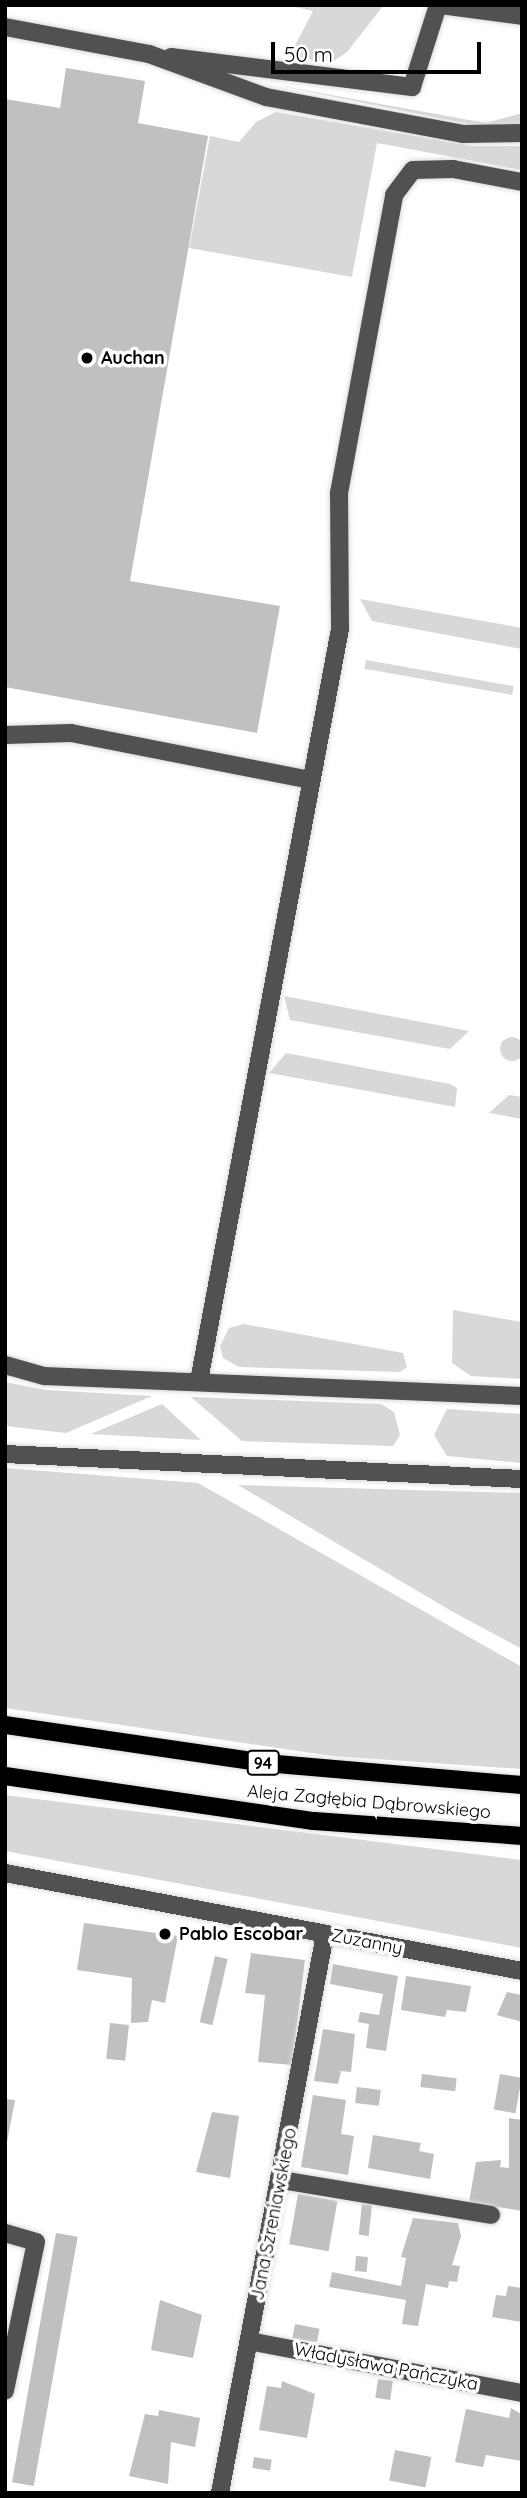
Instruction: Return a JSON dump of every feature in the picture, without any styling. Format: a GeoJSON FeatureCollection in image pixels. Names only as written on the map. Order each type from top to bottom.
{"type":"FeatureCollection","features":[{"type":"Feature","properties":{"kind":"main road","name":"Aleja Zagłębia Dąbrowskiego"},"geometry":{"type":"LineString","coordinates":[[5,1725],[265,1763],[522,1785]]}},
{"type":"Feature","properties":{"kind":"main road","name":"Aleja Zagłębia Dąbrowskiego"},"geometry":{"type":"LineString","coordinates":[[5,1776],[314,1821],[522,1836]]}},
{"type":"Feature","properties":{"kind":"street"},"geometry":{"type":"LineString","coordinates":[[5,27],[149,54],[412,87],[439,5],[522,16]]}},
{"type":"Feature","properties":{"kind":"street"},"geometry":{"type":"LineString","coordinates":[[149,54],[267,97],[463,134],[522,133]]}},
{"type":"Feature","properties":{"kind":"street"},"geometry":{"type":"LineString","coordinates":[[199,1381],[344,592],[339,492],[394,195],[413,170],[453,169],[522,181]]}},
{"type":"Feature","properties":{"kind":"street"},"geometry":{"type":"LineString","coordinates":[[5,735],[71,733],[310,780]]}},
{"type":"Feature","properties":{"kind":"street"},"geometry":{"type":"LineString","coordinates":[[5,1365],[44,1376],[522,1396]]}},
{"type":"Feature","properties":{"kind":"street"},"geometry":{"type":"LineString","coordinates":[[5,1454],[522,1479]]}},
{"type":"Feature","properties":{"kind":"street","name":"Zuzanny"},"geometry":{"type":"LineString","coordinates":[[5,1873],[522,1971]]}},
{"type":"Feature","properties":{"kind":"street","name":"Jana Szreniawskiego"},"geometry":{"type":"LineString","coordinates":[[220,2493],[282,2180],[325,1934]]}},
{"type":"Feature","properties":{"kind":"street"},"geometry":{"type":"LineString","coordinates":[[282,2180],[491,2215]]}},
{"type":"Feature","properties":{"kind":"street"},"geometry":{"type":"LineString","coordinates":[[5,2233],[36,2242],[5,2391]]}},
{"type":"Feature","properties":{"kind":"street","name":"Władysława Pańczyka"},"geometry":{"type":"LineString","coordinates":[[250,2341],[522,2393]]}},
{"type":"Feature","properties":{"kind":"shaded area"},"geometry":{"type":"Polygon","coordinates":[[[286,5],[384,5],[347,52],[334,61],[316,61],[290,55],[313,11],[286,5]]]}},
{"type":"Feature","properties":{"kind":"shaded area"},"geometry":{"type":"Polygon","coordinates":[[[276,85],[486,123],[522,113],[522,126],[483,127],[276,85]]]}},
{"type":"Feature","properties":{"kind":"shaded area"},"geometry":{"type":"Polygon","coordinates":[[[276,112],[472,146],[522,146],[522,170],[377,143],[352,277],[189,248],[210,136],[239,142],[256,122],[276,112]]]}},
{"type":"Feature","properties":{"kind":"shaded area"},"geometry":{"type":"Polygon","coordinates":[[[360,599],[522,628],[522,649],[372,621],[360,599]]]}},
{"type":"Feature","properties":{"kind":"shaded area"},"geometry":{"type":"Polygon","coordinates":[[[366,660],[514,686],[512,695],[364,669],[366,660]]]}},
{"type":"Feature","properties":{"kind":"shaded area"},"geometry":{"type":"Polygon","coordinates":[[[284,996],[469,1031],[450,1049],[290,1020],[284,996]]]}},
{"type":"Feature","properties":{"kind":"shaded area"},"geometry":{"type":"Polygon","coordinates":[[[512,1037],[523,1044],[524,1049],[517,1060],[512,1061],[501,1054],[500,1049],[507,1038],[512,1037]]]}},
{"type":"Feature","properties":{"kind":"shaded area"},"geometry":{"type":"Polygon","coordinates":[[[286,1053],[450,1084],[457,1088],[455,1107],[269,1073],[286,1053]]]}},
{"type":"Feature","properties":{"kind":"shaded area"},"geometry":{"type":"Polygon","coordinates":[[[509,1095],[522,1097],[522,1119],[489,1113],[509,1095]]]}},
{"type":"Feature","properties":{"kind":"shaded area"},"geometry":{"type":"Polygon","coordinates":[[[453,1310],[522,1322],[522,1379],[471,1376],[452,1363],[453,1310]]]}},
{"type":"Feature","properties":{"kind":"shaded area"},"geometry":{"type":"Polygon","coordinates":[[[244,1324],[403,1353],[407,1367],[400,1372],[239,1367],[223,1358],[220,1346],[229,1328],[244,1324]]]}},
{"type":"Feature","properties":{"kind":"shaded area"},"geometry":{"type":"Polygon","coordinates":[[[5,1382],[46,1390],[152,1396],[66,1433],[5,1426],[5,1382]]]}},
{"type":"Feature","properties":{"kind":"shaded area"},"geometry":{"type":"Polygon","coordinates":[[[191,1397],[381,1404],[394,1412],[400,1435],[393,1446],[242,1441],[191,1397]]]}},
{"type":"Feature","properties":{"kind":"shaded area"},"geometry":{"type":"Polygon","coordinates":[[[162,1404],[201,1440],[91,1434],[162,1404]]]}},
{"type":"Feature","properties":{"kind":"shaded area"},"geometry":{"type":"Polygon","coordinates":[[[447,1409],[522,1414],[522,1463],[447,1456],[434,1435],[447,1409]]]}},
{"type":"Feature","properties":{"kind":"shaded area"},"geometry":{"type":"Polygon","coordinates":[[[5,1468],[198,1483],[522,1667],[522,1769],[332,1756],[5,1708],[5,1468]]]}},
{"type":"Feature","properties":{"kind":"shaded area"},"geometry":{"type":"Polygon","coordinates":[[[238,1485],[522,1493],[522,1649],[453,1612],[238,1485]]]}},
{"type":"Feature","properties":{"kind":"shaded area"},"geometry":{"type":"Polygon","coordinates":[[[5,1795],[522,1860],[522,1948],[5,1851],[5,1795]]]}},
{"type":"Feature","properties":{"kind":"building","name":"Auchan"},"geometry":{"type":"Polygon","coordinates":[[[66,68],[145,81],[138,123],[208,136],[130,581],[280,606],[257,733],[5,687],[5,99],[60,108],[66,68]]]}},
{"type":"Feature","properties":{"kind":"building"},"geometry":{"type":"Polygon","coordinates":[[[84,1923],[178,1936],[165,2003],[152,2000],[148,2022],[131,2023],[132,1978],[77,1970],[84,1923]]]}},
{"type":"Feature","properties":{"kind":"building"},"geometry":{"type":"Polygon","coordinates":[[[251,1953],[305,1960],[292,2065],[258,2062],[265,1995],[245,1993],[251,1953]]]}},
{"type":"Feature","properties":{"kind":"building"},"geometry":{"type":"Polygon","coordinates":[[[215,1956],[228,1959],[212,2025],[200,2022],[215,1956]]]}},
{"type":"Feature","properties":{"kind":"building"},"geometry":{"type":"Polygon","coordinates":[[[333,1964],[398,1976],[386,2051],[366,2048],[369,2024],[358,2022],[360,2012],[379,2015],[383,1994],[330,1984],[333,1964]]]}},
{"type":"Feature","properties":{"kind":"building"},"geometry":{"type":"Polygon","coordinates":[[[406,1976],[471,1986],[466,2012],[447,2010],[445,2017],[401,2010],[406,1976]]]}},
{"type":"Feature","properties":{"kind":"building"},"geometry":{"type":"Polygon","coordinates":[[[507,1992],[522,1995],[522,2022],[497,2015],[507,1992]]]}},
{"type":"Feature","properties":{"kind":"building"},"geometry":{"type":"Polygon","coordinates":[[[110,2023],[129,2025],[125,2061],[106,2059],[110,2023]]]}},
{"type":"Feature","properties":{"kind":"building"},"geometry":{"type":"Polygon","coordinates":[[[323,2029],[355,2034],[351,2072],[341,2071],[338,2084],[314,2081],[323,2029]]]}},
{"type":"Feature","properties":{"kind":"building"},"geometry":{"type":"Polygon","coordinates":[[[422,2074],[457,2078],[455,2091],[420,2087],[422,2074]]]}},
{"type":"Feature","properties":{"kind":"building"},"geometry":{"type":"Polygon","coordinates":[[[500,2074],[522,2078],[515,2113],[494,2109],[500,2074]]]}},
{"type":"Feature","properties":{"kind":"building"},"geometry":{"type":"Polygon","coordinates":[[[357,2087],[381,2090],[379,2106],[355,2103],[357,2087]]]}},
{"type":"Feature","properties":{"kind":"building"},"geometry":{"type":"Polygon","coordinates":[[[313,2095],[346,2100],[341,2134],[354,2136],[348,2175],[301,2167],[313,2095]]]}},
{"type":"Feature","properties":{"kind":"building"},"geometry":{"type":"Polygon","coordinates":[[[5,2099],[15,2100],[7,2142],[5,2142],[5,2099]]]}},
{"type":"Feature","properties":{"kind":"building"},"geometry":{"type":"Polygon","coordinates":[[[212,2112],[239,2116],[230,2178],[196,2172],[212,2112]]]}},
{"type":"Feature","properties":{"kind":"building"},"geometry":{"type":"Polygon","coordinates":[[[509,2118],[522,2120],[522,2211],[469,2202],[476,2162],[501,2160],[500,2167],[509,2168],[509,2118]]]}},
{"type":"Feature","properties":{"kind":"building"},"geometry":{"type":"Polygon","coordinates":[[[373,2135],[421,2143],[419,2151],[434,2154],[430,2179],[368,2168],[373,2135]]]}},
{"type":"Feature","properties":{"kind":"building"},"geometry":{"type":"Polygon","coordinates":[[[298,2194],[337,2201],[329,2251],[289,2244],[298,2194]]]}},
{"type":"Feature","properties":{"kind":"building"},"geometry":{"type":"Polygon","coordinates":[[[362,2204],[372,2205],[369,2236],[359,2235],[362,2204]]]}},
{"type":"Feature","properties":{"kind":"building"},"geometry":{"type":"Polygon","coordinates":[[[413,2218],[458,2223],[461,2236],[452,2265],[460,2266],[457,2282],[449,2281],[448,2288],[426,2284],[418,2326],[402,2324],[406,2300],[329,2287],[332,2272],[401,2286],[406,2258],[401,2257],[413,2218]]]}},
{"type":"Feature","properties":{"kind":"building"},"geometry":{"type":"Polygon","coordinates":[[[56,2233],[78,2237],[34,2486],[12,2482],[56,2233]]]}},
{"type":"Feature","properties":{"kind":"building"},"geometry":{"type":"Polygon","coordinates":[[[356,2256],[368,2257],[367,2272],[355,2271],[356,2256]]]}},
{"type":"Feature","properties":{"kind":"building"},"geometry":{"type":"Polygon","coordinates":[[[508,2286],[522,2288],[522,2322],[492,2317],[496,2295],[506,2296],[508,2286]]]}},
{"type":"Feature","properties":{"kind":"building"},"geometry":{"type":"Polygon","coordinates":[[[160,2300],[202,2315],[193,2358],[151,2350],[160,2300]]]}},
{"type":"Feature","properties":{"kind":"building"},"geometry":{"type":"Polygon","coordinates":[[[295,2324],[320,2329],[317,2343],[292,2338],[295,2324]]]}},
{"type":"Feature","properties":{"kind":"building"},"geometry":{"type":"Polygon","coordinates":[[[378,2379],[393,2381],[390,2400],[375,2398],[378,2379]]]}},
{"type":"Feature","properties":{"kind":"building"},"geometry":{"type":"Polygon","coordinates":[[[282,2381],[315,2394],[307,2438],[259,2430],[267,2386],[281,2388],[282,2381]]]}},
{"type":"Feature","properties":{"kind":"building"},"geometry":{"type":"Polygon","coordinates":[[[511,2408],[521,2414],[522,2461],[486,2455],[483,2467],[455,2462],[466,2409],[509,2418],[511,2408]]]}},
{"type":"Feature","properties":{"kind":"building"},"geometry":{"type":"Polygon","coordinates":[[[159,2410],[200,2418],[195,2447],[171,2442],[168,2484],[129,2476],[145,2414],[158,2416],[159,2410]]]}},
{"type":"Feature","properties":{"kind":"building"},"geometry":{"type":"Polygon","coordinates":[[[395,2450],[431,2457],[425,2487],[389,2480],[395,2450]]]}},
{"type":"Feature","properties":{"kind":"building"},"geometry":{"type":"Polygon","coordinates":[[[254,2457],[272,2460],[270,2471],[252,2468],[254,2457]]]}},
{"type":"Feature","properties":{"kind":"place","name":"Auchan"},"geometry":{"type":"Point","coordinates":[87,358]}},
{"type":"Feature","properties":{"kind":"place","name":"Pablo Escobar"},"geometry":{"type":"Point","coordinates":[165,1934]}}]}
